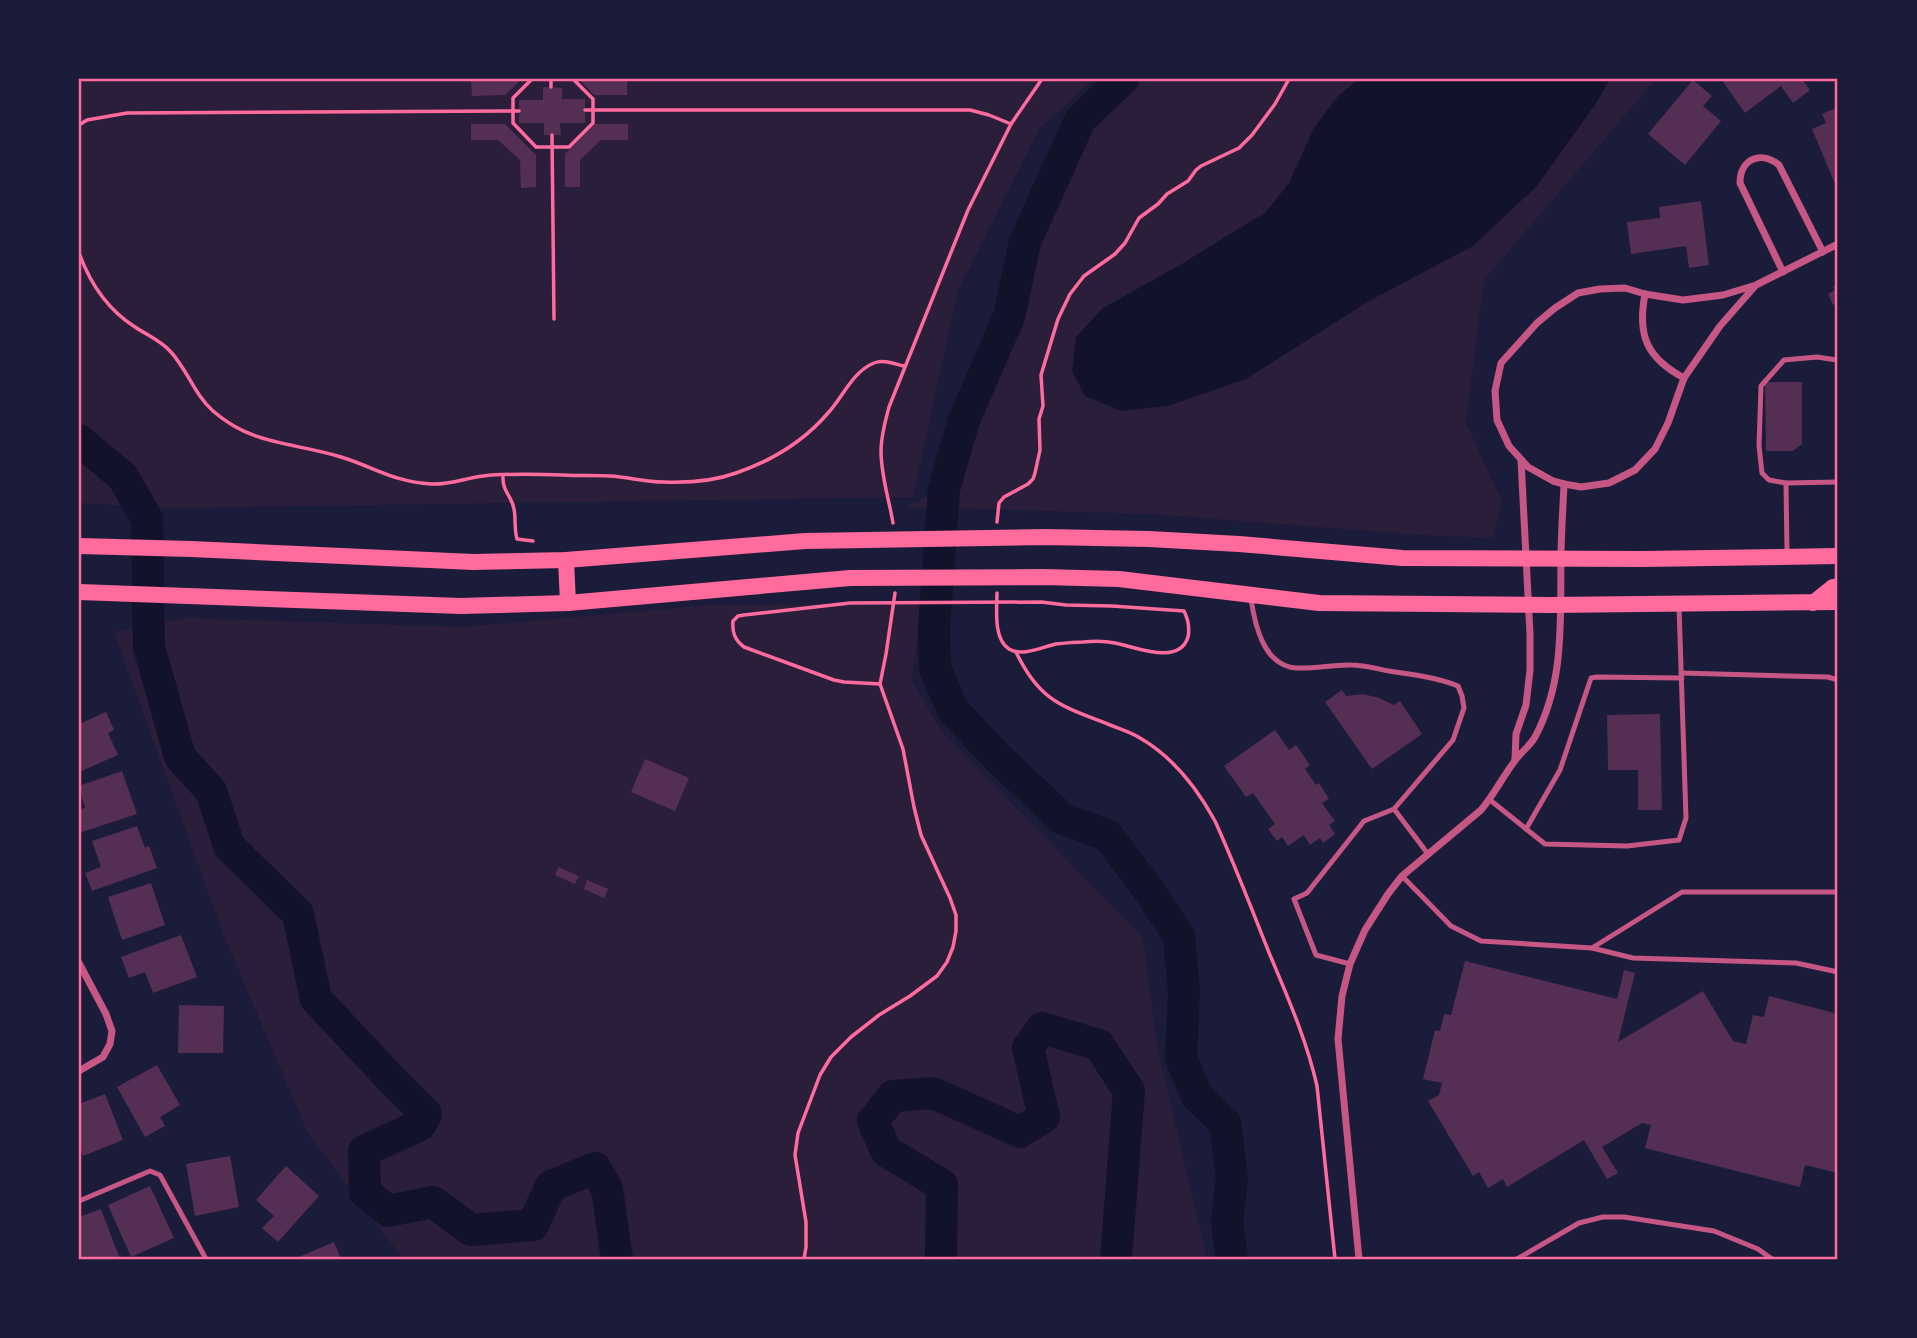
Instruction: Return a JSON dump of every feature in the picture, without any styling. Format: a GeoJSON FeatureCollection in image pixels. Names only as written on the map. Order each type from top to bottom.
{"type":"FeatureCollection","features":[{"type":"Feature","properties":{"kind":"main road"},"geometry":{"type":"LineString","coordinates":[[79,546],[473,562],[566,560],[849,539],[1044,537],[1239,544],[1402,558],[1838,556]]}},
{"type":"Feature","properties":{"kind":"main road"},"geometry":{"type":"LineString","coordinates":[[566,560],[568,603]]}},
{"type":"Feature","properties":{"kind":"main road"},"geometry":{"type":"LineString","coordinates":[[79,592],[461,606],[568,603],[850,578],[1043,577],[1119,579],[1319,604],[1838,603]]}},
{"type":"Feature","properties":{"kind":"main road"},"geometry":{"type":"LineString","coordinates":[[1813,603],[1838,586]]}},
{"type":"Feature","properties":{"kind":"street"},"geometry":{"type":"LineString","coordinates":[[1783,272],[1740,183],[1742,169],[1753,159],[1767,157],[1779,165],[1823,252]]}},
{"type":"Feature","properties":{"kind":"street"},"geometry":{"type":"LineString","coordinates":[[1756,285],[1720,326],[1684,378],[1668,423],[1655,449],[1635,470],[1609,483],[1581,487],[1564,484],[1528,467],[1508,446],[1497,420],[1495,391],[1501,363],[1537,323],[1578,293],[1600,289],[1625,289],[1683,300],[1723,295],[1756,285],[1838,244]]}},
{"type":"Feature","properties":{"kind":"street"},"geometry":{"type":"LineString","coordinates":[[1645,294],[1641,314],[1644,335],[1652,354],[1666,369],[1684,378]]}},
{"type":"Feature","properties":{"kind":"street"},"geometry":{"type":"LineString","coordinates":[[1515,761],[1516,734],[1526,705],[1530,670],[1521,460]]}},
{"type":"Feature","properties":{"kind":"street"},"geometry":{"type":"LineString","coordinates":[[1359,1259],[1338,1039],[1342,996],[1350,964],[1365,930],[1402,876],[1490,800],[1515,761],[1534,740],[1545,717],[1560,648],[1564,484]]}},
{"type":"Feature","properties":{"kind":"street"},"geometry":{"type":"LineString","coordinates":[[79,963],[112,1031],[110,1044],[103,1057],[79,1071]]}},
{"type":"Feature","properties":{"kind":"lane"},"geometry":{"type":"LineString","coordinates":[[1838,363],[1837,359],[1817,357],[1784,360],[1761,386],[1759,446],[1762,473],[1769,480],[1786,483],[1838,482]]}},
{"type":"Feature","properties":{"kind":"lane"},"geometry":{"type":"LineString","coordinates":[[1786,483],[1787,556]]}},
{"type":"Feature","properties":{"kind":"lane"},"geometry":{"type":"LineString","coordinates":[[1251,596],[1254,619],[1266,650],[1287,667],[1300,669],[1355,665],[1442,680],[1458,686],[1462,696],[1464,708],[1453,740],[1412,791],[1394,809],[1364,821],[1307,893],[1294,899],[1316,956],[1350,964]]}},
{"type":"Feature","properties":{"kind":"lane"},"geometry":{"type":"LineString","coordinates":[[1490,800],[1545,844],[1627,846],[1679,840],[1686,818],[1679,604]]}},
{"type":"Feature","properties":{"kind":"lane"},"geometry":{"type":"LineString","coordinates":[[1526,829],[1560,770],[1591,678],[1682,675],[1828,677],[1838,680]]}},
{"type":"Feature","properties":{"kind":"lane"},"geometry":{"type":"LineString","coordinates":[[1394,809],[1428,854]]}},
{"type":"Feature","properties":{"kind":"lane"},"geometry":{"type":"LineString","coordinates":[[1402,876],[1451,926],[1481,941],[1592,948],[1633,958],[1796,963],[1838,972]]}},
{"type":"Feature","properties":{"kind":"lane"},"geometry":{"type":"LineString","coordinates":[[1592,948],[1682,892],[1838,892]]}},
{"type":"Feature","properties":{"kind":"lane"},"geometry":{"type":"LineString","coordinates":[[79,1201],[150,1171],[160,1175],[205,1259]]}},
{"type":"Feature","properties":{"kind":"lane"},"geometry":{"type":"LineString","coordinates":[[1517,1259],[1579,1223],[1603,1217],[1624,1217],[1714,1231],[1758,1249],[1772,1259]]}},
{"type":"Feature","properties":{"kind":"path"},"geometry":{"type":"LineString","coordinates":[[532,79],[513,98],[512,111],[513,123],[536,147],[569,147],[593,123],[593,99],[573,79]]}},
{"type":"Feature","properties":{"kind":"path"},"geometry":{"type":"LineString","coordinates":[[551,79],[551,88]]}},
{"type":"Feature","properties":{"kind":"path"},"geometry":{"type":"LineString","coordinates":[[894,527],[881,452],[884,426],[904,366],[968,210],[1011,124],[1042,79]]}},
{"type":"Feature","properties":{"kind":"path"},"geometry":{"type":"LineString","coordinates":[[997,525],[999,503],[1004,497],[1028,484],[1035,473],[1040,450],[1039,419],[1043,406],[1041,375],[1058,319],[1070,295],[1084,276],[1115,254],[1125,243],[1139,218],[1167,194],[1188,181],[1201,166],[1239,148],[1275,104],[1289,79]]}},
{"type":"Feature","properties":{"kind":"path"},"geometry":{"type":"LineString","coordinates":[[585,110],[970,110],[1011,124]]}},
{"type":"Feature","properties":{"kind":"path"},"geometry":{"type":"LineString","coordinates":[[79,125],[88,120],[127,113],[519,111]]}},
{"type":"Feature","properties":{"kind":"path"},"geometry":{"type":"LineString","coordinates":[[552,135],[554,319]]}},
{"type":"Feature","properties":{"kind":"path"},"geometry":{"type":"LineString","coordinates":[[79,253],[87,274],[112,309],[169,350],[201,397],[223,419],[252,436],[341,457],[393,478],[412,482],[434,484],[503,475],[612,476],[662,482],[708,480],[734,474],[785,450],[813,429],[865,367],[877,361],[904,366]]}},
{"type":"Feature","properties":{"kind":"path"},"geometry":{"type":"LineString","coordinates":[[503,475],[502,486],[513,509],[517,539],[533,541]]}},
{"type":"Feature","properties":{"kind":"path"},"geometry":{"type":"LineString","coordinates":[[804,1259],[806,1222],[795,1155],[798,1133],[820,1075],[831,1057],[851,1037],[937,976],[947,962],[956,931],[956,915],[950,898],[921,835],[903,749],[880,684],[896,586]]}},
{"type":"Feature","properties":{"kind":"path"},"geometry":{"type":"LineString","coordinates":[[880,684],[834,680],[744,647],[736,641],[733,621],[738,616],[850,603],[1041,602],[1184,611],[1189,626],[1188,636],[1184,646],[1167,653],[1102,642],[1068,643],[1016,652],[1001,640],[997,617],[997,591]]}},
{"type":"Feature","properties":{"kind":"path"},"geometry":{"type":"LineString","coordinates":[[1016,652],[1035,683],[1058,704],[1137,736],[1159,751],[1189,781],[1215,821],[1306,1044],[1317,1086],[1335,1259]]}},
{"type":"Feature","properties":{"kind":"shaded area"},"geometry":{"type":"Polygon","coordinates":[[[79,79],[1094,79],[1039,129],[958,290],[913,497],[166,508],[79,503],[79,79]]]}},
{"type":"Feature","properties":{"kind":"shaded area"},"geometry":{"type":"Polygon","coordinates":[[[1123,79],[1656,79],[1484,280],[1466,423],[1502,502],[1493,538],[1151,514],[904,507],[944,488],[964,420],[1009,317],[1025,242],[1080,120],[1123,79]]]}},
{"type":"Feature","properties":{"kind":"shaded area"},"geometry":{"type":"Polygon","coordinates":[[[1359,79],[1610,79],[1595,105],[1537,186],[1473,246],[1369,301],[1246,379],[1168,406],[1121,411],[1085,396],[1072,371],[1076,337],[1103,308],[1266,212],[1289,183],[1314,128],[1338,96],[1359,79]]]}},
{"type":"Feature","properties":{"kind":"shaded area"},"geometry":{"type":"Polygon","coordinates":[[[922,604],[912,681],[942,732],[1143,938],[1157,1045],[1207,1259],[403,1259],[308,1133],[224,936],[114,632],[187,618],[463,627],[710,605],[922,604]]]}},
{"type":"Feature","properties":{"kind":"building"},"geometry":{"type":"Polygon","coordinates":[[[522,79],[505,95],[472,96],[471,80],[522,79]]]}},
{"type":"Feature","properties":{"kind":"building"},"geometry":{"type":"Polygon","coordinates":[[[579,79],[627,79],[627,95],[594,95],[579,79]]]}},
{"type":"Feature","properties":{"kind":"building"},"geometry":{"type":"Polygon","coordinates":[[[1721,79],[1802,79],[1810,90],[1793,103],[1781,86],[1745,113],[1721,79]]]}},
{"type":"Feature","properties":{"kind":"building"},"geometry":{"type":"Polygon","coordinates":[[[1693,80],[1712,96],[1703,106],[1721,121],[1685,165],[1648,134],[1693,80]]]}},
{"type":"Feature","properties":{"kind":"building"},"geometry":{"type":"Polygon","coordinates":[[[543,87],[562,88],[562,99],[585,99],[585,123],[560,123],[561,135],[544,135],[544,123],[519,123],[519,100],[543,100],[543,87]]]}},
{"type":"Feature","properties":{"kind":"building"},"geometry":{"type":"Polygon","coordinates":[[[1838,107],[1838,191],[1812,129],[1826,123],[1822,114],[1838,107]]]}},
{"type":"Feature","properties":{"kind":"building"},"geometry":{"type":"Polygon","coordinates":[[[471,124],[505,124],[536,155],[536,187],[521,188],[520,160],[498,140],[471,140],[471,124]]]}},
{"type":"Feature","properties":{"kind":"building"},"geometry":{"type":"Polygon","coordinates":[[[595,124],[628,124],[628,140],[601,140],[580,160],[580,187],[565,187],[565,154],[595,124]]]}},
{"type":"Feature","properties":{"kind":"building"},"geometry":{"type":"Polygon","coordinates":[[[1701,201],[1709,265],[1689,268],[1686,246],[1631,254],[1627,222],[1660,218],[1659,207],[1701,201]]]}},
{"type":"Feature","properties":{"kind":"building"},"geometry":{"type":"Polygon","coordinates":[[[1838,285],[1838,303],[1833,305],[1828,294],[1838,285]]]}},
{"type":"Feature","properties":{"kind":"building"},"geometry":{"type":"Polygon","coordinates":[[[1765,382],[1802,382],[1802,444],[1793,451],[1766,451],[1765,382]]]}},
{"type":"Feature","properties":{"kind":"building"},"geometry":{"type":"Polygon","coordinates":[[[1342,690],[1346,696],[1363,694],[1394,705],[1400,701],[1422,734],[1372,769],[1325,702],[1342,690]]]}},
{"type":"Feature","properties":{"kind":"building"},"geometry":{"type":"Polygon","coordinates":[[[106,712],[114,730],[108,733],[118,755],[79,772],[79,724],[106,712]]]}},
{"type":"Feature","properties":{"kind":"building"},"geometry":{"type":"Polygon","coordinates":[[[1660,714],[1662,810],[1638,810],[1638,770],[1608,770],[1607,715],[1660,714]]]}},
{"type":"Feature","properties":{"kind":"building"},"geometry":{"type":"Polygon","coordinates":[[[1275,730],[1289,750],[1296,745],[1310,765],[1305,769],[1316,785],[1319,783],[1329,799],[1322,803],[1335,821],[1329,825],[1335,834],[1323,843],[1320,838],[1310,845],[1304,835],[1288,846],[1282,837],[1277,841],[1268,829],[1275,824],[1253,793],[1246,797],[1224,766],[1275,730]]]}},
{"type":"Feature","properties":{"kind":"building"},"geometry":{"type":"Polygon","coordinates":[[[645,759],[689,778],[675,811],[631,792],[645,759]]]}},
{"type":"Feature","properties":{"kind":"building"},"geometry":{"type":"Polygon","coordinates":[[[122,771],[137,814],[79,833],[79,810],[85,808],[79,786],[122,771]]]}},
{"type":"Feature","properties":{"kind":"building"},"geometry":{"type":"Polygon","coordinates":[[[137,826],[145,848],[149,846],[157,868],[92,891],[85,873],[101,867],[92,841],[137,826]]]}},
{"type":"Feature","properties":{"kind":"building"},"geometry":{"type":"Polygon","coordinates":[[[558,867],[579,876],[575,884],[555,875],[558,867]]]}},
{"type":"Feature","properties":{"kind":"building"},"geometry":{"type":"Polygon","coordinates":[[[587,880],[608,889],[604,898],[584,889],[587,880]]]}},
{"type":"Feature","properties":{"kind":"building"},"geometry":{"type":"Polygon","coordinates":[[[151,883],[165,925],[122,940],[108,897],[151,883]]]}},
{"type":"Feature","properties":{"kind":"building"},"geometry":{"type":"Polygon","coordinates":[[[181,935],[197,977],[153,993],[145,972],[129,978],[121,957],[181,935]]]}},
{"type":"Feature","properties":{"kind":"building"},"geometry":{"type":"Polygon","coordinates":[[[1465,961],[1617,999],[1624,970],[1635,973],[1618,1042],[1703,991],[1733,1041],[1746,1044],[1753,1015],[1764,1017],[1769,996],[1838,1014],[1838,1173],[1805,1165],[1800,1187],[1645,1148],[1651,1125],[1642,1123],[1602,1147],[1618,1173],[1607,1179],[1584,1140],[1507,1187],[1503,1179],[1488,1188],[1479,1172],[1473,1176],[1428,1101],[1439,1095],[1442,1083],[1423,1079],[1435,1030],[1440,1031],[1444,1014],[1451,1015],[1465,961]]]}},
{"type":"Feature","properties":{"kind":"building"},"geometry":{"type":"Polygon","coordinates":[[[179,1005],[224,1006],[223,1053],[178,1053],[179,1005]]]}},
{"type":"Feature","properties":{"kind":"building"},"geometry":{"type":"Polygon","coordinates":[[[157,1065],[180,1105],[160,1117],[165,1126],[145,1137],[117,1087],[157,1065]]]}},
{"type":"Feature","properties":{"kind":"building"},"geometry":{"type":"Polygon","coordinates":[[[105,1094],[123,1140],[83,1156],[79,1144],[79,1104],[105,1094]]]}},
{"type":"Feature","properties":{"kind":"building"},"geometry":{"type":"Polygon","coordinates":[[[230,1156],[239,1207],[195,1216],[186,1164],[230,1156]]]}},
{"type":"Feature","properties":{"kind":"building"},"geometry":{"type":"Polygon","coordinates":[[[286,1166],[319,1196],[278,1242],[262,1228],[274,1216],[256,1200],[286,1166]]]}},
{"type":"Feature","properties":{"kind":"building"},"geometry":{"type":"Polygon","coordinates":[[[150,1186],[174,1238],[131,1257],[108,1205],[150,1186]]]}},
{"type":"Feature","properties":{"kind":"building"},"geometry":{"type":"Polygon","coordinates":[[[101,1209],[120,1259],[79,1259],[79,1217],[101,1209]]]}},
{"type":"Feature","properties":{"kind":"building"},"geometry":{"type":"Polygon","coordinates":[[[334,1242],[341,1259],[294,1259],[334,1242]]]}},
{"type":"Feature","properties":{"kind":"waterway"},"geometry":{"type":"LineString","coordinates":[[1123,79],[1080,120],[1025,242],[1009,317],[964,420],[944,489],[934,627],[935,668],[953,710],[996,756],[1063,819],[1107,835],[1146,886],[1179,936],[1184,992],[1181,1058],[1197,1096],[1225,1123],[1232,1178],[1227,1223],[1232,1259]]}},
{"type":"Feature","properties":{"kind":"waterway"},"geometry":{"type":"LineString","coordinates":[[79,440],[123,477],[147,519],[149,647],[180,757],[211,791],[229,846],[298,914],[316,999],[426,1114],[420,1125],[364,1151],[365,1192],[388,1211],[433,1202],[471,1230],[533,1225],[551,1186],[595,1168],[607,1189],[617,1259]]}},
{"type":"Feature","properties":{"kind":"waterway"},"geometry":{"type":"LineString","coordinates":[[940,1259],[942,1185],[886,1151],[873,1121],[893,1096],[933,1093],[1020,1132],[1044,1117],[1028,1048],[1042,1028],[1099,1045],[1129,1091],[1116,1259]]}}]}
